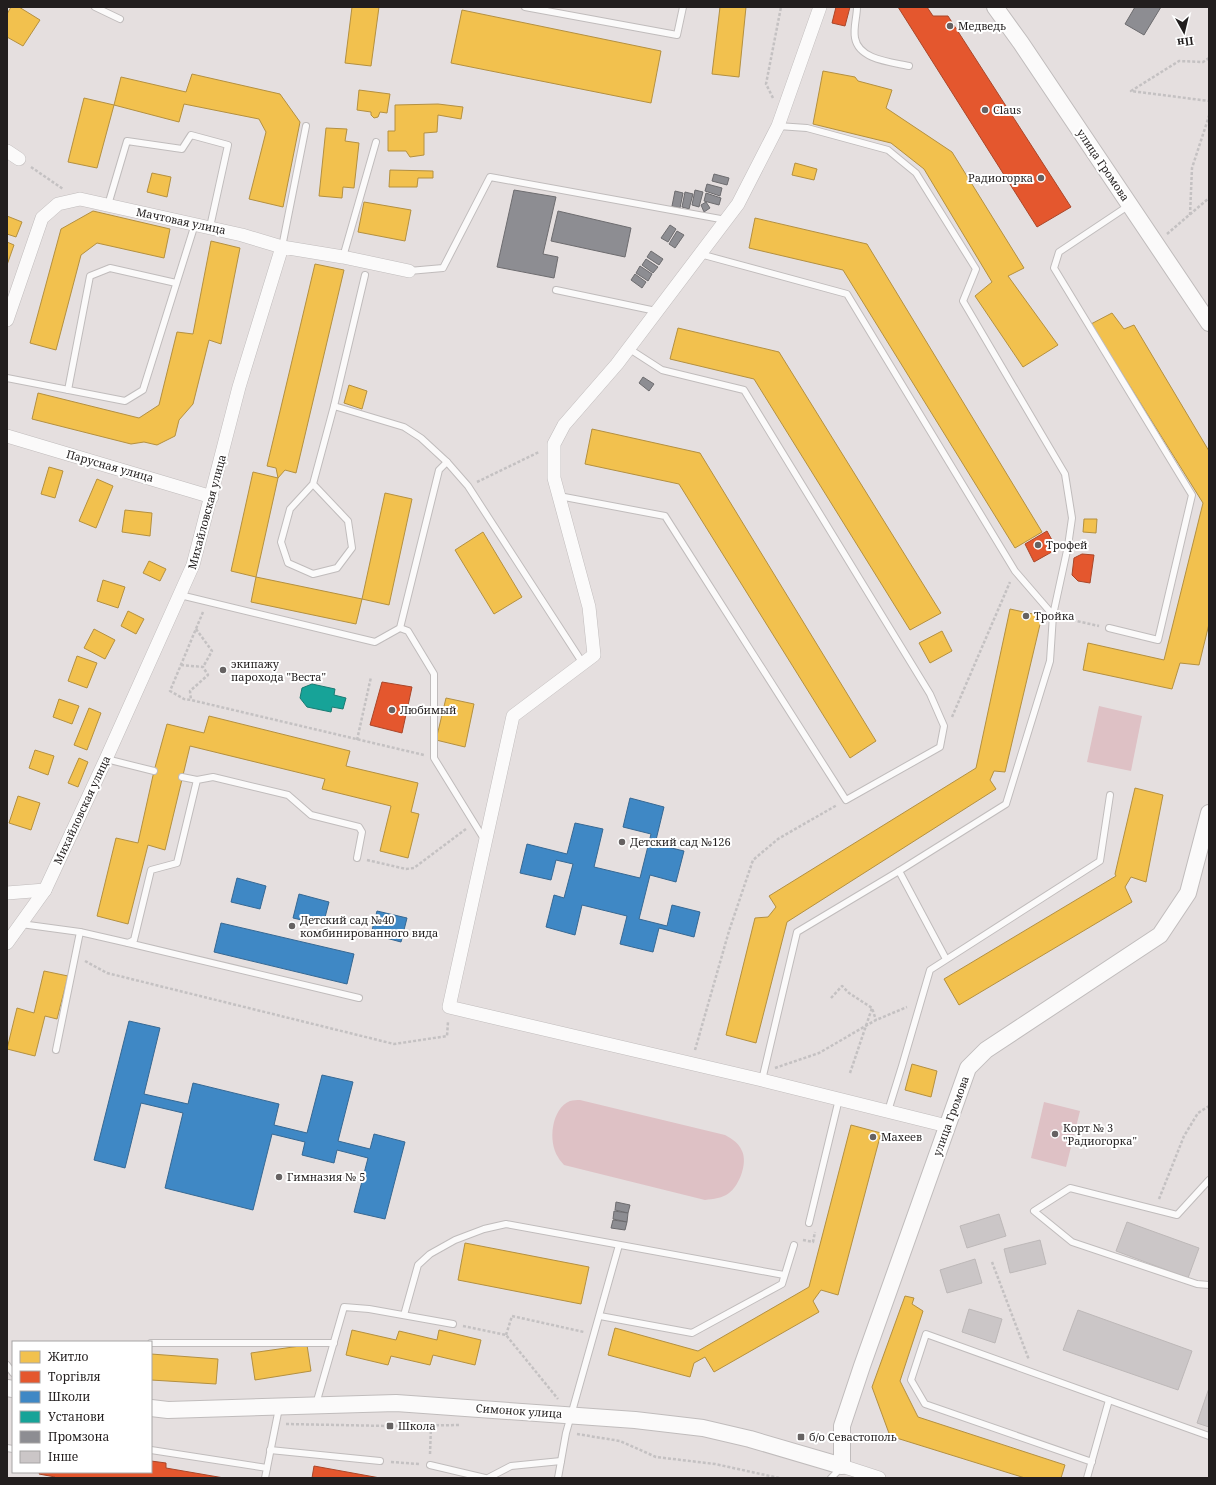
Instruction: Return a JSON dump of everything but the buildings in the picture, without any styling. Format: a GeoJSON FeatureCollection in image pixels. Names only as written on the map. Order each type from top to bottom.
{"type":"FeatureCollection","features":[{"type":"Feature","properties":{"kind":"street"},"geometry":{"type":"LineString","coordinates":[[820,7],[779,121],[738,204],[617,364],[564,424],[554,444],[554,478],[589,607],[594,655],[582,662],[512,716],[449,1007],[691,1064],[763,1076],[839,1098],[947,1126]]}},
{"type":"Feature","properties":{"kind":"street","name":"улица Громова"},"geometry":{"type":"LineString","coordinates":[[994,7],[1021,42],[1209,324]]}},
{"type":"Feature","properties":{"kind":"street"},"geometry":{"type":"LineString","coordinates":[[7,151],[19,159]]}},
{"type":"Feature","properties":{"kind":"street"},"geometry":{"type":"LineString","coordinates":[[7,320],[42,218],[58,204],[80,200]]}},
{"type":"Feature","properties":{"kind":"street","name":"Мачтовая улица"},"geometry":{"type":"LineString","coordinates":[[80,200],[195,224],[282,247]]}},
{"type":"Feature","properties":{"kind":"street"},"geometry":{"type":"LineString","coordinates":[[282,247],[343,257],[409,271]]}},
{"type":"Feature","properties":{"kind":"street","name":"Михайловская улица"},"geometry":{"type":"LineString","coordinates":[[7,943],[45,890],[106,759],[193,565],[212,497],[239,387],[282,247]]}},
{"type":"Feature","properties":{"kind":"street","name":"Парусная улица"},"geometry":{"type":"LineString","coordinates":[[7,436],[212,497]]}},
{"type":"Feature","properties":{"kind":"street","name":"улица Громова"},"geometry":{"type":"LineString","coordinates":[[842,1466],[842,1426],[968,1068],[986,1050],[1160,935],[1188,893],[1209,813]]}},
{"type":"Feature","properties":{"kind":"street"},"geometry":{"type":"LineString","coordinates":[[7,893],[45,890]]}},
{"type":"Feature","properties":{"kind":"street","name":"Симонок улица"},"geometry":{"type":"LineString","coordinates":[[152,1408],[168,1410],[396,1404],[566,1409],[635,1420],[703,1428],[757,1440],[879,1478]]}},
{"type":"Feature","properties":{"kind":"lane"},"geometry":{"type":"LineString","coordinates":[[95,7],[120,19]]}},
{"type":"Feature","properties":{"kind":"lane"},"geometry":{"type":"LineString","coordinates":[[525,7],[677,35],[683,7]]}},
{"type":"Feature","properties":{"kind":"lane"},"geometry":{"type":"LineString","coordinates":[[857,7],[855,38],[859,48],[869,56],[909,66]]}},
{"type":"Feature","properties":{"kind":"lane"},"geometry":{"type":"LineString","coordinates":[[763,1076],[796,932],[899,871],[1006,804],[1050,660],[1053,615],[1068,546],[1072,518],[1065,474],[963,301],[976,269],[916,173],[888,150],[779,121]]}},
{"type":"Feature","properties":{"kind":"lane"},"geometry":{"type":"LineString","coordinates":[[282,247],[306,126]]}},
{"type":"Feature","properties":{"kind":"lane"},"geometry":{"type":"LineString","coordinates":[[108,205],[128,141],[182,149],[191,135],[228,145],[210,228]]}},
{"type":"Feature","properties":{"kind":"lane"},"geometry":{"type":"LineString","coordinates":[[343,257],[376,142]]}},
{"type":"Feature","properties":{"kind":"lane"},"geometry":{"type":"LineString","coordinates":[[409,271],[443,268],[490,176],[726,220]]}},
{"type":"Feature","properties":{"kind":"lane"},"geometry":{"type":"LineString","coordinates":[[1109,628],[1158,640],[1192,495],[1054,268],[1059,252],[1130,205]]}},
{"type":"Feature","properties":{"kind":"lane"},"geometry":{"type":"LineString","coordinates":[[7,378],[125,401],[143,390],[195,224]]}},
{"type":"Feature","properties":{"kind":"lane"},"geometry":{"type":"LineString","coordinates":[[700,254],[847,294],[1015,570],[1053,615]]}},
{"type":"Feature","properties":{"kind":"lane"},"geometry":{"type":"LineString","coordinates":[[68,390],[90,276],[110,268],[176,283]]}},
{"type":"Feature","properties":{"kind":"lane"},"geometry":{"type":"LineString","coordinates":[[313,484],[348,521],[352,548],[337,568],[313,574],[288,563],[281,542],[290,510],[313,484],[334,406],[365,275]]}},
{"type":"Feature","properties":{"kind":"lane"},"geometry":{"type":"LineString","coordinates":[[556,290],[656,311]]}},
{"type":"Feature","properties":{"kind":"lane"},"geometry":{"type":"LineString","coordinates":[[558,496],[665,516],[846,800],[940,747],[944,726],[930,694],[744,390],[662,370],[628,348]]}},
{"type":"Feature","properties":{"kind":"lane"},"geometry":{"type":"LineString","coordinates":[[334,406],[404,427],[421,438],[447,462],[468,486],[582,662]]}},
{"type":"Feature","properties":{"kind":"lane"},"geometry":{"type":"LineString","coordinates":[[180,595],[375,642],[400,628],[439,470],[447,462]]}},
{"type":"Feature","properties":{"kind":"lane"},"geometry":{"type":"LineString","coordinates":[[400,628],[408,631],[434,674],[434,758],[485,840]]}},
{"type":"Feature","properties":{"kind":"lane"},"geometry":{"type":"LineString","coordinates":[[106,759],[154,771]]}},
{"type":"Feature","properties":{"kind":"lane"},"geometry":{"type":"LineString","coordinates":[[182,777],[197,780],[213,776],[288,795],[311,815],[358,827],[362,832],[357,858]]}},
{"type":"Feature","properties":{"kind":"lane"},"geometry":{"type":"LineString","coordinates":[[128,943],[134,940],[151,870],[176,863],[197,780]]}},
{"type":"Feature","properties":{"kind":"lane"},"geometry":{"type":"LineString","coordinates":[[888,1111],[930,970],[1100,860],[1110,795]]}},
{"type":"Feature","properties":{"kind":"lane"},"geometry":{"type":"LineString","coordinates":[[899,871],[946,959]]}},
{"type":"Feature","properties":{"kind":"lane"},"geometry":{"type":"LineString","coordinates":[[21,924],[80,932],[359,998]]}},
{"type":"Feature","properties":{"kind":"lane"},"geometry":{"type":"LineString","coordinates":[[56,1050],[80,932]]}},
{"type":"Feature","properties":{"kind":"lane"},"geometry":{"type":"LineString","coordinates":[[808,1223],[839,1098]]}},
{"type":"Feature","properties":{"kind":"lane"},"geometry":{"type":"LineString","coordinates":[[1209,1180],[1177,1215],[1070,1188],[1034,1211],[1072,1242],[1196,1284],[1209,1285]]}},
{"type":"Feature","properties":{"kind":"lane"},"geometry":{"type":"LineString","coordinates":[[404,1315],[418,1265],[430,1254],[455,1240],[484,1229],[506,1224],[784,1275]]}},
{"type":"Feature","properties":{"kind":"lane"},"geometry":{"type":"LineString","coordinates":[[600,1316],[692,1333],[782,1284],[794,1244]]}},
{"type":"Feature","properties":{"kind":"lane"},"geometry":{"type":"LineString","coordinates":[[558,1478],[566,1433],[566,1409],[600,1316],[619,1245]]}},
{"type":"Feature","properties":{"kind":"lane"},"geometry":{"type":"LineString","coordinates":[[316,1406],[344,1308],[369,1309],[453,1324]]}},
{"type":"Feature","properties":{"kind":"lane"},"geometry":{"type":"LineString","coordinates":[[1092,1462],[925,1404],[911,1380],[926,1334],[1209,1436]]}},
{"type":"Feature","properties":{"kind":"lane"},"geometry":{"type":"LineString","coordinates":[[152,1343],[334,1343]]}},
{"type":"Feature","properties":{"kind":"lane"},"geometry":{"type":"LineString","coordinates":[[1087,1478],[1109,1400]]}},
{"type":"Feature","properties":{"kind":"lane"},"geometry":{"type":"LineString","coordinates":[[265,1478],[280,1406]]}},
{"type":"Feature","properties":{"kind":"lane"},"geometry":{"type":"LineString","coordinates":[[152,1450],[267,1468]]}},
{"type":"Feature","properties":{"kind":"lane"},"geometry":{"type":"LineString","coordinates":[[270,1450],[380,1461]]}},
{"type":"Feature","properties":{"kind":"lane"},"geometry":{"type":"LineString","coordinates":[[488,1478],[511,1466],[561,1461]]}},
{"type":"Feature","properties":{"kind":"lane"},"geometry":{"type":"LineString","coordinates":[[430,1465],[484,1478]]}},
{"type":"Feature","properties":{"kind":"lane"},"geometry":{"type":"LineString","coordinates":[[831,1478],[842,1466]]}},
{"type":"Feature","properties":{"kind":"path"},"geometry":{"type":"LineString","coordinates":[[779,121],[766,84],[781,7]]}},
{"type":"Feature","properties":{"kind":"path"},"geometry":{"type":"LineString","coordinates":[[1209,58],[1204,62],[1179,61],[1131,91],[1209,101]]}},
{"type":"Feature","properties":{"kind":"path"},"geometry":{"type":"LineString","coordinates":[[1190,215],[1192,168],[1209,116]]}},
{"type":"Feature","properties":{"kind":"path"},"geometry":{"type":"LineString","coordinates":[[19,159],[80,200]]}},
{"type":"Feature","properties":{"kind":"path"},"geometry":{"type":"LineString","coordinates":[[1173,230],[1209,198]]}},
{"type":"Feature","properties":{"kind":"path"},"geometry":{"type":"LineString","coordinates":[[468,486],[554,444]]}},
{"type":"Feature","properties":{"kind":"path"},"geometry":{"type":"LineString","coordinates":[[944,726],[954,715],[1015,570]]}},
{"type":"Feature","properties":{"kind":"path"},"geometry":{"type":"LineString","coordinates":[[208,602],[170,691],[184,699],[434,758]]}},
{"type":"Feature","properties":{"kind":"path"},"geometry":{"type":"LineString","coordinates":[[1053,615],[1089,624]]}},
{"type":"Feature","properties":{"kind":"path"},"geometry":{"type":"LineString","coordinates":[[196,629],[212,651],[203,667]]}},
{"type":"Feature","properties":{"kind":"path"},"geometry":{"type":"LineString","coordinates":[[181,665],[203,667]]}},
{"type":"Feature","properties":{"kind":"path"},"geometry":{"type":"LineString","coordinates":[[191,700],[190,691],[208,675],[203,667]]}},
{"type":"Feature","properties":{"kind":"path"},"geometry":{"type":"LineString","coordinates":[[357,740],[371,677]]}},
{"type":"Feature","properties":{"kind":"path"},"geometry":{"type":"LineString","coordinates":[[691,1064],[729,931],[753,860],[778,839],[846,800]]}},
{"type":"Feature","properties":{"kind":"path"},"geometry":{"type":"LineString","coordinates":[[357,858],[406,869],[414,868],[474,823]]}},
{"type":"Feature","properties":{"kind":"path"},"geometry":{"type":"LineString","coordinates":[[75,956],[107,973],[394,1044],[447,1036]]}},
{"type":"Feature","properties":{"kind":"path"},"geometry":{"type":"LineString","coordinates":[[832,998],[842,986],[849,993],[872,1008],[876,1020]]}},
{"type":"Feature","properties":{"kind":"path"},"geometry":{"type":"LineString","coordinates":[[763,1076],[819,1053],[876,1020],[907,1007]]}},
{"type":"Feature","properties":{"kind":"path"},"geometry":{"type":"LineString","coordinates":[[850,1073],[872,1008]]}},
{"type":"Feature","properties":{"kind":"path"},"geometry":{"type":"LineString","coordinates":[[1155,1210],[1184,1136],[1198,1113],[1209,1106]]}},
{"type":"Feature","properties":{"kind":"path"},"geometry":{"type":"LineString","coordinates":[[813,1242],[815,1232]]}},
{"type":"Feature","properties":{"kind":"path"},"geometry":{"type":"LineString","coordinates":[[992,1262],[1034,1373]]}},
{"type":"Feature","properties":{"kind":"path"},"geometry":{"type":"LineString","coordinates":[[506,1335],[512,1316],[594,1334]]}},
{"type":"Feature","properties":{"kind":"path"},"geometry":{"type":"LineString","coordinates":[[453,1324],[506,1335],[566,1409]]}},
{"type":"Feature","properties":{"kind":"path"},"geometry":{"type":"LineString","coordinates":[[276,1424],[469,1425]]}},
{"type":"Feature","properties":{"kind":"path"},"geometry":{"type":"LineString","coordinates":[[380,1461],[430,1465],[431,1426]]}},
{"type":"Feature","properties":{"kind":"path"},"geometry":{"type":"LineString","coordinates":[[566,1433],[620,1441],[656,1457],[715,1464],[779,1478]]}},
{"type":"Feature","properties":{"kind":"shaded area"},"geometry":{"type":"Polygon","coordinates":[[[1099,706],[1142,716],[1131,771],[1087,762],[1099,706]]]}},
{"type":"Feature","properties":{"kind":"shaded area"},"geometry":{"type":"Polygon","coordinates":[[[580,1100],[725,1135],[737,1143],[741,1148],[744,1156],[742,1174],[733,1190],[727,1195],[705,1200],[564,1165],[555,1151],[552,1135],[553,1126],[555,1118],[564,1105],[570,1101],[580,1100]]]}},
{"type":"Feature","properties":{"kind":"shaded area","name":"Корт № 3 \"Радиогорка\""},"geometry":{"type":"Polygon","coordinates":[[[1044,1102],[1080,1111],[1066,1167],[1031,1158],[1044,1102]]]}},
{"type":"Feature","properties":{"kind":"place","name":"Медведь"},"geometry":{"type":"Point","coordinates":[950,26]}},
{"type":"Feature","properties":{"kind":"place","name":"Claus"},"geometry":{"type":"Point","coordinates":[985,110]}},
{"type":"Feature","properties":{"kind":"place","name":"Радиогорка"},"geometry":{"type":"Point","coordinates":[1041,178]}},
{"type":"Feature","properties":{"kind":"place","name":"Трофей"},"geometry":{"type":"Point","coordinates":[1038,545]}},
{"type":"Feature","properties":{"kind":"place","name":"Тройка"},"geometry":{"type":"Point","coordinates":[1026,616]}},
{"type":"Feature","properties":{"kind":"place","name":"экипажу парохода \"Веста\""},"geometry":{"type":"Point","coordinates":[223,670]}},
{"type":"Feature","properties":{"kind":"place","name":"Любимый"},"geometry":{"type":"Point","coordinates":[392,710]}},
{"type":"Feature","properties":{"kind":"place","name":"Детский сад №126"},"geometry":{"type":"Point","coordinates":[622,842]}},
{"type":"Feature","properties":{"kind":"place","name":"Детский сад №40 комбинированного вида"},"geometry":{"type":"Point","coordinates":[292,926]}},
{"type":"Feature","properties":{"kind":"place","name":"Корт № 3 \"Радиогорка\""},"geometry":{"type":"Point","coordinates":[1055,1134]}},
{"type":"Feature","properties":{"kind":"place","name":"Махеев"},"geometry":{"type":"Point","coordinates":[873,1137]}},
{"type":"Feature","properties":{"kind":"place","name":"Гимназия № 5"},"geometry":{"type":"Point","coordinates":[279,1177]}},
{"type":"Feature","properties":{"kind":"place","name":"Школа"},"geometry":{"type":"Point","coordinates":[390,1426]}},
{"type":"Feature","properties":{"kind":"place","name":"б/о Севастополь"},"geometry":{"type":"Point","coordinates":[801,1437]}}]}
